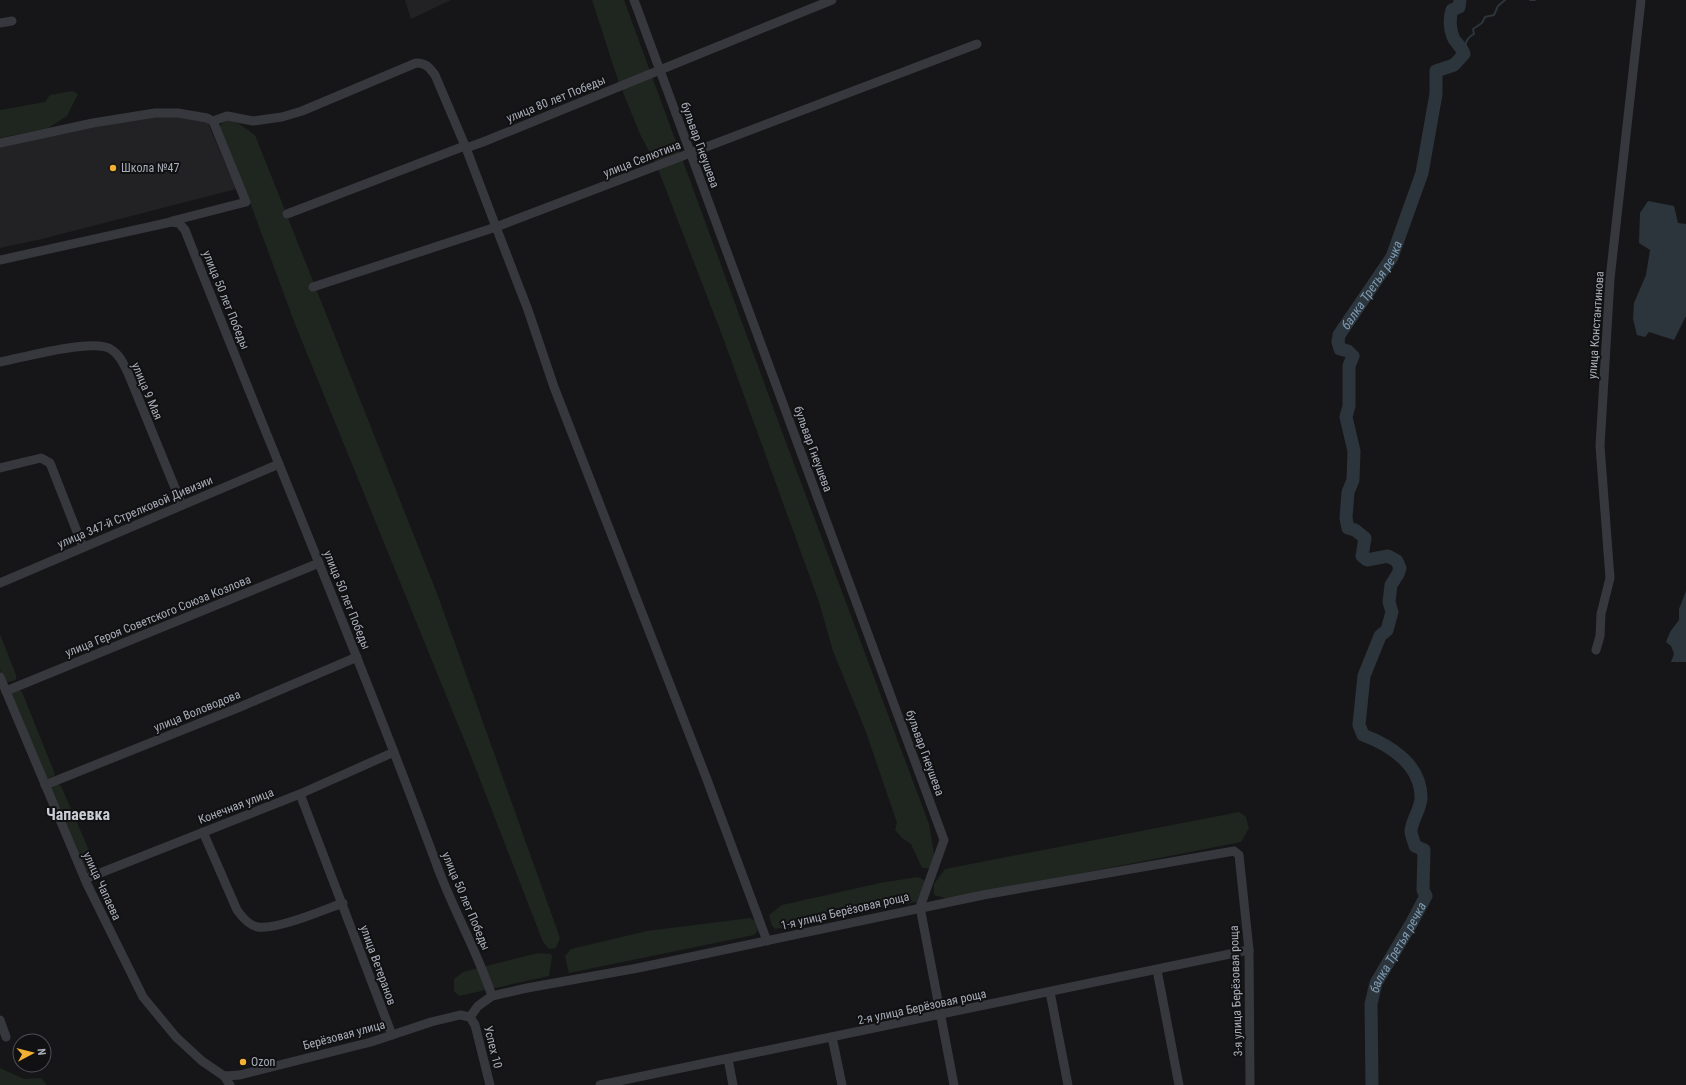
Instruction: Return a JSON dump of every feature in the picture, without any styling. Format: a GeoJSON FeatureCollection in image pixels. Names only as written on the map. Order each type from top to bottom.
{"type":"FeatureCollection","features":[{"type":"Feature","properties":{"kind":"street","name":"бульвар Гнеушева"},"geometry":{"type":"LineString","coordinates":[[634,0],[944,840],[920,907]]}},
{"type":"Feature","properties":{"kind":"street","name":"улица 80 лет Победы"},"geometry":{"type":"LineString","coordinates":[[287,214],[462,147],[466,148],[483,142],[832,0]]}},
{"type":"Feature","properties":{"kind":"street","name":"улица Константинова"},"geometry":{"type":"LineString","coordinates":[[1596,650],[1600,636],[1601,614],[1610,578],[1600,446],[1610,279],[1641,0]]}},
{"type":"Feature","properties":{"kind":"street"},"geometry":{"type":"LineString","coordinates":[[0,23],[12,21]]}},
{"type":"Feature","properties":{"kind":"street","name":"улица Селютина"},"geometry":{"type":"LineString","coordinates":[[314,287],[496,227],[977,44]]}},
{"type":"Feature","properties":{"kind":"street"},"geometry":{"type":"LineString","coordinates":[[213,121],[227,116],[253,121],[282,117],[416,63],[428,65],[435,74],[466,148],[528,310],[554,387],[706,777],[768,941]]}},
{"type":"Feature","properties":{"kind":"street"},"geometry":{"type":"LineString","coordinates":[[0,143],[108,120],[156,112],[207,118],[213,121],[246,202],[171,222],[0,260]]}},
{"type":"Feature","properties":{"kind":"street","name":"улица 50 лет Победы"},"geometry":{"type":"LineString","coordinates":[[171,222],[179,223],[185,230],[357,657],[437,867],[480,964],[492,996]]}},
{"type":"Feature","properties":{"kind":"street","name":"улица 9 Мая"},"geometry":{"type":"LineString","coordinates":[[0,362],[93,345],[104,346],[113,350],[120,358],[128,373],[182,505]]}},
{"type":"Feature","properties":{"kind":"street"},"geometry":{"type":"LineString","coordinates":[[0,468],[41,458],[50,463],[83,547]]}},
{"type":"Feature","properties":{"kind":"street","name":"улица 347-й Стрелковой Дивизии"},"geometry":{"type":"LineString","coordinates":[[0,583],[279,464]]}},
{"type":"Feature","properties":{"kind":"street","name":"улица Героя Советского Союза Козлова"},"geometry":{"type":"LineString","coordinates":[[6,691],[319,563]]}},
{"type":"Feature","properties":{"kind":"street","name":"улица Воловодова"},"geometry":{"type":"LineString","coordinates":[[45,785],[240,707],[357,657]]}},
{"type":"Feature","properties":{"kind":"street","name":"улица Чапаева"},"geometry":{"type":"LineString","coordinates":[[0,677],[84,879],[143,997],[176,1037],[202,1061],[224,1076]]}},
{"type":"Feature","properties":{"kind":"street","name":"Конечная улица"},"geometry":{"type":"LineString","coordinates":[[84,879],[300,794],[394,752]]}},
{"type":"Feature","properties":{"kind":"street","name":"улица Ветеранов"},"geometry":{"type":"LineString","coordinates":[[300,794],[343,903],[392,1035]]}},
{"type":"Feature","properties":{"kind":"street"},"geometry":{"type":"LineString","coordinates":[[203,832],[237,910],[244,920],[257,927],[271,927],[343,903]]}},
{"type":"Feature","properties":{"kind":"street","name":"1-я улица Берёзовая роща"},"geometry":{"type":"LineString","coordinates":[[470,1017],[478,1006],[492,996],[550,983],[638,968],[920,907],[1234,851]]}},
{"type":"Feature","properties":{"kind":"street","name":"3-я улица Берёзовая роща"},"geometry":{"type":"LineString","coordinates":[[1234,851],[1239,855],[1249,950],[1250,1085]]}},
{"type":"Feature","properties":{"kind":"street"},"geometry":{"type":"LineString","coordinates":[[920,907],[942,1015],[954,1085]]}},
{"type":"Feature","properties":{"kind":"street","name":"2-я улица Берёзовая роща"},"geometry":{"type":"LineString","coordinates":[[600,1085],[622,1083],[832,1037],[1249,950]]}},
{"type":"Feature","properties":{"kind":"street"},"geometry":{"type":"LineString","coordinates":[[1157,970],[1179,1085]]}},
{"type":"Feature","properties":{"kind":"street"},"geometry":{"type":"LineString","coordinates":[[1050,992],[1068,1085]]}},
{"type":"Feature","properties":{"kind":"street","name":"Берёзовая улица"},"geometry":{"type":"LineString","coordinates":[[224,1076],[240,1076],[371,1042],[431,1022],[460,1015],[470,1017]]}},
{"type":"Feature","properties":{"kind":"street","name":"Успех 10"},"geometry":{"type":"LineString","coordinates":[[470,1017],[476,1025],[490,1085]]}},
{"type":"Feature","properties":{"kind":"street"},"geometry":{"type":"LineString","coordinates":[[0,1020],[6,1037]]}},
{"type":"Feature","properties":{"kind":"street"},"geometry":{"type":"LineString","coordinates":[[832,1037],[842,1085]]}},
{"type":"Feature","properties":{"kind":"street"},"geometry":{"type":"LineString","coordinates":[[728,1060],[733,1085]]}},
{"type":"Feature","properties":{"kind":"street"},"geometry":{"type":"LineString","coordinates":[[224,1076],[230,1085]]}},
{"type":"Feature","properties":{"kind":"shaded area"},"geometry":{"type":"Polygon","coordinates":[[[405,0],[451,0],[411,19],[405,0]]]}},
{"type":"Feature","properties":{"kind":"shaded area"},"geometry":{"type":"Polygon","coordinates":[[[592,0],[624,0],[781,429],[929,824],[934,854],[933,868],[922,868],[911,844],[902,838],[895,830],[897,823],[866,732],[833,651],[819,602],[722,335],[658,169],[640,134],[618,80],[592,0]]]}},
{"type":"Feature","properties":{"kind":"shaded area"},"geometry":{"type":"Polygon","coordinates":[[[72,91],[78,94],[67,116],[48,128],[0,138],[0,110],[45,102],[50,95],[72,91]]]}},
{"type":"Feature","properties":{"kind":"shaded area","name":"Школа №47"},"geometry":{"type":"Polygon","coordinates":[[[157,115],[207,121],[236,189],[42,239],[0,248],[0,146],[157,115]]]}},
{"type":"Feature","properties":{"kind":"shaded area"},"geometry":{"type":"Polygon","coordinates":[[[226,120],[238,123],[255,135],[438,596],[560,938],[556,948],[549,949],[543,942],[472,759],[295,324],[248,197],[216,129],[226,120]]]}},
{"type":"Feature","properties":{"kind":"shaded area"},"geometry":{"type":"Polygon","coordinates":[[[1648,201],[1674,206],[1678,223],[1686,224],[1686,316],[1674,340],[1649,332],[1645,337],[1637,335],[1633,319],[1634,303],[1646,275],[1650,250],[1639,243],[1640,213],[1648,201]]]}},
{"type":"Feature","properties":{"kind":"shaded area"},"geometry":{"type":"Polygon","coordinates":[[[1686,591],[1686,662],[1671,662],[1674,654],[1671,646],[1666,642],[1670,632],[1679,620],[1679,609],[1686,591]]]}},
{"type":"Feature","properties":{"kind":"shaded area"},"geometry":{"type":"Polygon","coordinates":[[[0,634],[16,675],[16,680],[8,682],[5,681],[0,670],[0,634]]]}},
{"type":"Feature","properties":{"kind":"shaded area"},"geometry":{"type":"Polygon","coordinates":[[[20,690],[55,774],[47,779],[11,693],[20,690]]]}},
{"type":"Feature","properties":{"kind":"shaded area"},"geometry":{"type":"Polygon","coordinates":[[[58,784],[61,786],[95,864],[94,869],[88,872],[85,870],[50,791],[51,787],[58,784]]]}},
{"type":"Feature","properties":{"kind":"shaded area"},"geometry":{"type":"Polygon","coordinates":[[[1239,812],[1246,817],[1249,828],[1241,842],[949,899],[934,895],[934,884],[945,869],[1239,812]]]}},
{"type":"Feature","properties":{"kind":"shaded area"},"geometry":{"type":"Polygon","coordinates":[[[918,877],[924,880],[926,889],[921,901],[775,929],[772,926],[769,915],[782,905],[880,883],[918,877]]]}},
{"type":"Feature","properties":{"kind":"shaded area"},"geometry":{"type":"Polygon","coordinates":[[[750,918],[755,921],[758,931],[754,935],[569,973],[565,956],[571,949],[647,931],[750,918]]]}},
{"type":"Feature","properties":{"kind":"shaded area"},"geometry":{"type":"Polygon","coordinates":[[[538,953],[551,954],[552,957],[549,976],[459,996],[454,991],[454,979],[463,972],[538,953]]]}},
{"type":"Feature","properties":{"kind":"shaded area"},"geometry":{"type":"Polygon","coordinates":[[[0,1068],[24,1079],[41,1078],[47,1085],[0,1085],[0,1068]]]}},
{"type":"Feature","properties":{"kind":"waterway","name":"балка Третья речка"},"geometry":{"type":"LineString","coordinates":[[1372,1085],[1371,1004],[1376,983],[1426,896],[1423,890],[1424,850],[1415,846],[1411,833],[1421,799],[1420,787],[1416,776],[1410,766],[1384,744],[1363,735],[1359,725],[1364,676],[1380,636],[1387,630],[1392,612],[1389,602],[1391,585],[1400,568],[1397,561],[1388,556],[1367,560],[1362,556],[1365,538],[1355,530],[1348,528],[1346,518],[1348,492],[1353,480],[1354,451],[1346,417],[1349,406],[1349,366],[1353,356],[1348,351],[1340,349],[1338,342],[1339,335],[1392,257],[1422,173],[1436,94],[1436,71],[1454,65],[1464,54],[1454,39],[1450,24],[1452,10],[1459,7],[1460,0]]}},
{"type":"Feature","properties":{"kind":"waterway"},"geometry":{"type":"LineString","coordinates":[[1464,54],[1467,40],[1474,34],[1473,29],[1482,23],[1485,17],[1494,15],[1498,6],[1505,0]]}},
{"type":"Feature","properties":{"kind":"waterway"},"geometry":{"type":"LineString","coordinates":[[1530,0],[1535,0]]}},
{"type":"Feature","properties":{"kind":"place","name":"Школа №47"},"geometry":{"type":"Point","coordinates":[113,168]}},
{"type":"Feature","properties":{"kind":"place","name":"Ozon"},"geometry":{"type":"Point","coordinates":[243,1062]}},
{"type":"Feature","properties":{"kind":"district","name":"Чапаевка"},"geometry":{"type":"Point","coordinates":[78,814]}}]}
